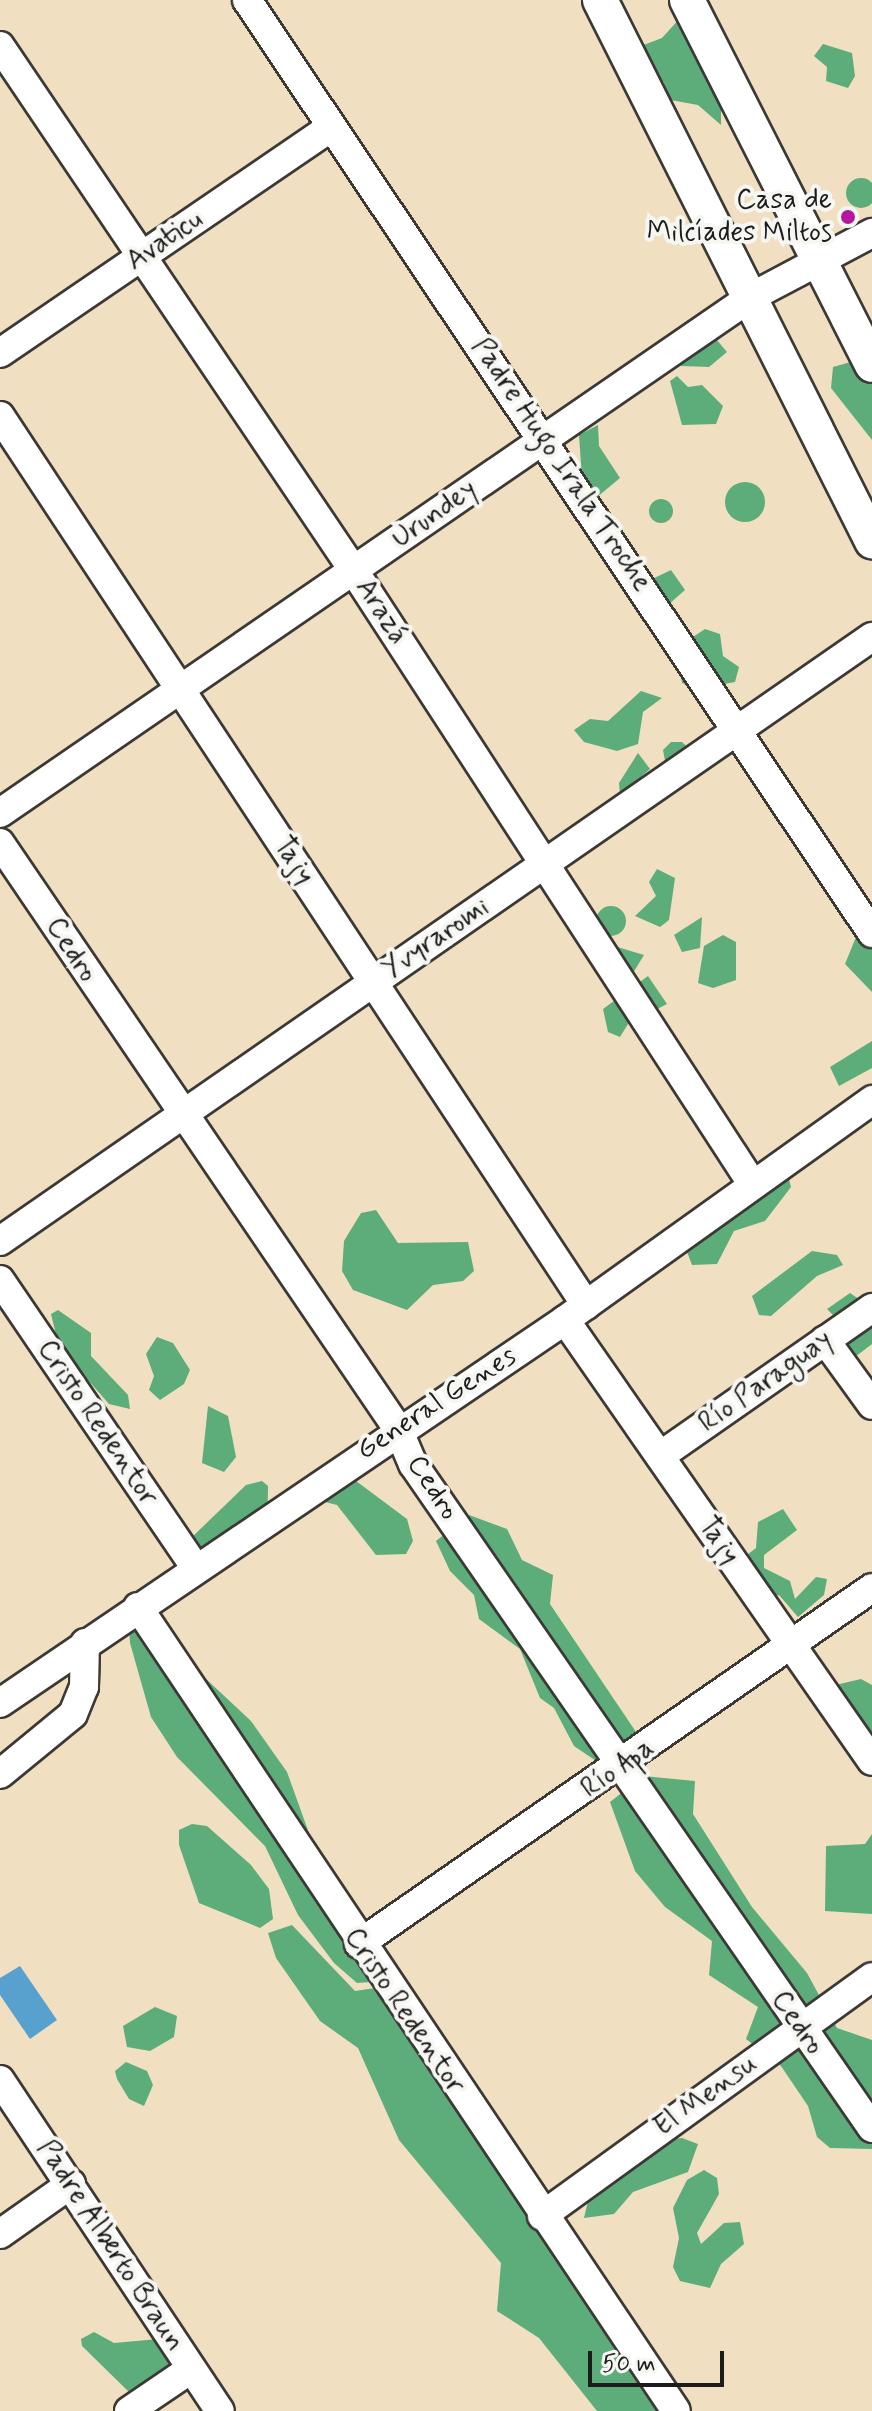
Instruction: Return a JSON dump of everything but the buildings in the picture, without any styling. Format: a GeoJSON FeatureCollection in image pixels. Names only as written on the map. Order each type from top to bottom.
{"type":"FeatureCollection","features":[{"type":"Feature","properties":{"kind":"main road"},"geometry":{"type":"LineString","coordinates":[[600,0],[872,541]]}},
{"type":"Feature","properties":{"kind":"main road"},"geometry":{"type":"LineString","coordinates":[[687,0],[872,365]]}},
{"type":"Feature","properties":{"kind":"street","name":"Padre Hugo Irala Troche"},"geometry":{"type":"LineString","coordinates":[[247,0],[330,128],[547,438],[737,732],[872,933]]}},
{"type":"Feature","properties":{"kind":"street","name":"Arazá"},"geometry":{"type":"LineString","coordinates":[[0,46],[354,571],[753,1185]]}},
{"type":"Feature","properties":{"kind":"street","name":"Avaticu"},"geometry":{"type":"LineString","coordinates":[[0,353],[330,128]]}},
{"type":"Feature","properties":{"kind":"street","name":"Urundey"},"geometry":{"type":"LineString","coordinates":[[0,813],[751,297],[872,233]]}},
{"type":"Feature","properties":{"kind":"street","name":"Tajy"},"geometry":{"type":"LineString","coordinates":[[0,416],[182,688],[371,983],[576,1313],[660,1456],[872,1761]]}},
{"type":"Feature","properties":{"kind":"street","name":"Yvyraromi"},"geometry":{"type":"LineString","coordinates":[[0,1241],[872,637]]}},
{"type":"Feature","properties":{"kind":"street","name":"Cedro"},"geometry":{"type":"LineString","coordinates":[[0,843],[180,1117],[398,1429],[413,1464],[799,2028],[872,2128]]}},
{"type":"Feature","properties":{"kind":"street","name":"General Genes"},"geometry":{"type":"LineString","coordinates":[[2,1697],[398,1429],[576,1313],[872,1100]]}},
{"type":"Feature","properties":{"kind":"street","name":"Cristo Redentor"},"geometry":{"type":"LineString","coordinates":[[0,1280],[195,1567]]}},
{"type":"Feature","properties":{"kind":"street","name":"Río Paraguay"},"geometry":{"type":"LineString","coordinates":[[660,1456],[872,1308]]}},
{"type":"Feature","properties":{"kind":"street"},"geometry":{"type":"LineString","coordinates":[[825,1340],[872,1405]]}},
{"type":"Feature","properties":{"kind":"street","name":"Río Apa"},"geometry":{"type":"LineString","coordinates":[[359,1944],[622,1767],[872,1588]]}},
{"type":"Feature","properties":{"kind":"street","name":"Cristo Redentor"},"geometry":{"type":"LineString","coordinates":[[138,1607],[359,1944],[676,2411]]}},
{"type":"Feature","properties":{"kind":"street"},"geometry":{"type":"LineString","coordinates":[[0,1774],[73,1714],[84,1687],[85,1643]]}},
{"type":"Feature","properties":{"kind":"street","name":"El Mensu"},"geometry":{"type":"LineString","coordinates":[[542,2216],[872,1977]]}},
{"type":"Feature","properties":{"kind":"street","name":"Padre Alberto Braun"},"geometry":{"type":"LineString","coordinates":[[0,2080],[220,2411]]}},
{"type":"Feature","properties":{"kind":"street"},"geometry":{"type":"LineString","coordinates":[[0,2234],[71,2184]]}},
{"type":"Feature","properties":{"kind":"street"},"geometry":{"type":"LineString","coordinates":[[129,2411],[191,2369]]}},
{"type":"Feature","properties":{"kind":"green space"},"geometry":{"type":"Polygon","coordinates":[[[681,17],[721,105],[721,125],[698,105],[665,99],[664,82],[657,82],[641,46],[662,38],[681,17]]]}},
{"type":"Feature","properties":{"kind":"green space"},"geometry":{"type":"Polygon","coordinates":[[[823,44],[852,53],[855,76],[848,88],[826,81],[827,67],[814,56],[823,44]]]}},
{"type":"Feature","properties":{"kind":"green space"},"geometry":{"type":"Polygon","coordinates":[[[861,178],[867,179],[875,187],[875,199],[867,207],[861,208],[855,207],[847,199],[846,193],[847,187],[855,179],[861,178]]]}},
{"type":"Feature","properties":{"kind":"green space"},"geometry":{"type":"Polygon","coordinates":[[[716,339],[727,352],[709,367],[681,366],[682,358],[716,339]]]}},
{"type":"Feature","properties":{"kind":"green space"},"geometry":{"type":"Polygon","coordinates":[[[872,356],[872,440],[831,388],[833,367],[872,356]]]}},
{"type":"Feature","properties":{"kind":"green space"},"geometry":{"type":"Polygon","coordinates":[[[677,376],[688,387],[702,385],[723,406],[716,424],[682,425],[670,381],[677,376]]]}},
{"type":"Feature","properties":{"kind":"green space"},"geometry":{"type":"Polygon","coordinates":[[[598,425],[599,446],[620,478],[596,498],[582,478],[579,435],[598,425]]]}},
{"type":"Feature","properties":{"kind":"green space"},"geometry":{"type":"Polygon","coordinates":[[[745,482],[759,488],[765,502],[759,516],[745,522],[731,516],[725,502],[731,488],[745,482]]]}},
{"type":"Feature","properties":{"kind":"green space"},"geometry":{"type":"Polygon","coordinates":[[[661,499],[670,502],[673,511],[670,520],[661,523],[652,520],[649,511],[652,502],[661,499]]]}},
{"type":"Feature","properties":{"kind":"green space"},"geometry":{"type":"Polygon","coordinates":[[[671,570],[685,590],[668,605],[648,581],[671,570]]]}},
{"type":"Feature","properties":{"kind":"green space"},"geometry":{"type":"Polygon","coordinates":[[[705,629],[720,634],[723,656],[739,667],[735,682],[697,689],[682,683],[680,668],[687,641],[705,629]]]}},
{"type":"Feature","properties":{"kind":"green space"},"geometry":{"type":"Polygon","coordinates":[[[641,691],[662,698],[643,712],[638,744],[617,751],[584,742],[574,730],[590,719],[608,721],[641,691]]]}},
{"type":"Feature","properties":{"kind":"green space"},"geometry":{"type":"Polygon","coordinates":[[[671,742],[682,742],[693,752],[666,766],[663,750],[671,742]]]}},
{"type":"Feature","properties":{"kind":"green space"},"geometry":{"type":"Polygon","coordinates":[[[638,753],[650,769],[620,795],[619,783],[638,753]]]}},
{"type":"Feature","properties":{"kind":"green space"},"geometry":{"type":"Polygon","coordinates":[[[657,869],[675,878],[669,920],[660,927],[635,916],[656,896],[649,882],[657,869]]]}},
{"type":"Feature","properties":{"kind":"green space"},"geometry":{"type":"Polygon","coordinates":[[[611,906],[622,910],[626,921],[622,932],[611,936],[600,932],[596,921],[600,910],[611,906]]]}},
{"type":"Feature","properties":{"kind":"green space"},"geometry":{"type":"Polygon","coordinates":[[[702,917],[700,948],[682,952],[674,935],[702,917]]]}},
{"type":"Feature","properties":{"kind":"green space"},"geometry":{"type":"Polygon","coordinates":[[[872,932],[872,992],[845,964],[856,937],[872,932]]]}},
{"type":"Feature","properties":{"kind":"green space"},"geometry":{"type":"Polygon","coordinates":[[[723,935],[736,942],[736,980],[713,988],[698,983],[704,946],[723,935]]]}},
{"type":"Feature","properties":{"kind":"green space"},"geometry":{"type":"Polygon","coordinates":[[[614,946],[644,955],[633,973],[629,974],[614,946]]]}},
{"type":"Feature","properties":{"kind":"green space"},"geometry":{"type":"Polygon","coordinates":[[[648,976],[667,1004],[628,1024],[620,1037],[608,1032],[603,1009],[648,976]]]}},
{"type":"Feature","properties":{"kind":"green space"},"geometry":{"type":"Polygon","coordinates":[[[872,1041],[872,1068],[839,1086],[830,1067],[872,1041]]]}},
{"type":"Feature","properties":{"kind":"green space"},"geometry":{"type":"Polygon","coordinates":[[[788,1175],[791,1187],[765,1221],[734,1231],[717,1264],[692,1265],[686,1249],[788,1175]]]}},
{"type":"Feature","properties":{"kind":"green space"},"geometry":{"type":"Polygon","coordinates":[[[376,1210],[398,1243],[468,1242],[474,1271],[463,1281],[433,1285],[407,1310],[353,1290],[342,1271],[344,1241],[361,1213],[376,1210]]]}},
{"type":"Feature","properties":{"kind":"green space"},"geometry":{"type":"Polygon","coordinates":[[[812,1251],[837,1255],[843,1265],[817,1276],[771,1316],[759,1315],[752,1296],[812,1251]]]}},
{"type":"Feature","properties":{"kind":"green space"},"geometry":{"type":"Polygon","coordinates":[[[850,1293],[872,1308],[872,1344],[855,1357],[844,1353],[839,1321],[827,1309],[850,1293]]]}},
{"type":"Feature","properties":{"kind":"green space"},"geometry":{"type":"Polygon","coordinates":[[[58,1310],[91,1333],[91,1356],[128,1395],[130,1409],[109,1404],[59,1347],[51,1314],[58,1310]]]}},
{"type":"Feature","properties":{"kind":"green space"},"geometry":{"type":"Polygon","coordinates":[[[157,1337],[173,1343],[190,1370],[184,1384],[160,1400],[149,1390],[154,1376],[146,1354],[157,1337]]]}},
{"type":"Feature","properties":{"kind":"green space"},"geometry":{"type":"Polygon","coordinates":[[[208,1406],[228,1416],[236,1457],[224,1472],[202,1463],[208,1406]]]}},
{"type":"Feature","properties":{"kind":"green space"},"geometry":{"type":"Polygon","coordinates":[[[352,1478],[407,1519],[413,1541],[406,1554],[376,1555],[337,1505],[321,1501],[352,1478]]]}},
{"type":"Feature","properties":{"kind":"green space"},"geometry":{"type":"Polygon","coordinates":[[[262,1481],[268,1486],[267,1539],[217,1571],[189,1540],[246,1485],[262,1481]]]}},
{"type":"Feature","properties":{"kind":"green space"},"geometry":{"type":"Polygon","coordinates":[[[783,1509],[797,1530],[764,1555],[764,1568],[790,1581],[795,1599],[816,1577],[827,1579],[824,1595],[798,1617],[779,1595],[771,1598],[743,1558],[756,1548],[758,1522],[783,1509]]]}},
{"type":"Feature","properties":{"kind":"green space"},"geometry":{"type":"Polygon","coordinates":[[[469,1515],[507,1529],[522,1560],[553,1575],[550,1604],[636,1732],[602,1765],[574,1746],[554,1708],[540,1698],[520,1649],[479,1619],[474,1595],[450,1571],[436,1541],[469,1515]]]}},
{"type":"Feature","properties":{"kind":"green space"},"geometry":{"type":"Polygon","coordinates":[[[143,1620],[251,1721],[287,1772],[314,1847],[380,1969],[371,1982],[357,1983],[334,1963],[298,1915],[265,1846],[177,1757],[151,1717],[130,1643],[129,1628],[143,1620]]]}},
{"type":"Feature","properties":{"kind":"green space"},"geometry":{"type":"Polygon","coordinates":[[[861,1679],[872,1685],[872,1735],[864,1734],[854,1707],[827,1687],[861,1679]]]}},
{"type":"Feature","properties":{"kind":"green space"},"geometry":{"type":"Polygon","coordinates":[[[643,1776],[695,1781],[693,1814],[752,1907],[807,1973],[837,2028],[872,2040],[872,2149],[830,2148],[817,2137],[808,2106],[781,2066],[746,2039],[758,2007],[709,1975],[712,1941],[665,1907],[635,1871],[610,1802],[643,1776]]]}},
{"type":"Feature","properties":{"kind":"green space"},"geometry":{"type":"Polygon","coordinates":[[[192,1824],[207,1826],[251,1865],[269,1889],[273,1919],[260,1928],[199,1903],[179,1845],[179,1830],[192,1824]]]}},
{"type":"Feature","properties":{"kind":"green space"},"geometry":{"type":"Polygon","coordinates":[[[872,1834],[872,1914],[825,1911],[826,1846],[865,1844],[872,1834]]]}},
{"type":"Feature","properties":{"kind":"green space"},"geometry":{"type":"Polygon","coordinates":[[[292,1925],[355,1991],[382,1987],[670,2411],[597,2411],[539,2338],[497,2311],[501,2263],[399,2140],[358,2048],[320,2021],[276,1958],[268,1933],[292,1925]]]}},
{"type":"Feature","properties":{"kind":"green space"},"geometry":{"type":"Polygon","coordinates":[[[155,2007],[177,2016],[174,2037],[150,2051],[127,2047],[123,2026],[155,2007]]]}},
{"type":"Feature","properties":{"kind":"green space"},"geometry":{"type":"Polygon","coordinates":[[[126,2062],[147,2071],[153,2085],[144,2106],[129,2099],[117,2079],[115,2071],[126,2062]]]}},
{"type":"Feature","properties":{"kind":"green space"},"geometry":{"type":"Polygon","coordinates":[[[682,2138],[698,2144],[688,2172],[633,2192],[614,2214],[584,2218],[589,2197],[666,2140],[682,2138]]]}},
{"type":"Feature","properties":{"kind":"green space"},"geometry":{"type":"Polygon","coordinates":[[[704,2170],[717,2178],[719,2194],[697,2233],[701,2244],[724,2223],[740,2222],[744,2244],[721,2264],[710,2288],[680,2281],[673,2267],[679,2238],[673,2208],[687,2180],[704,2170]]]}},
{"type":"Feature","properties":{"kind":"green space"},"geometry":{"type":"Polygon","coordinates":[[[94,2332],[114,2343],[158,2339],[172,2363],[136,2394],[129,2392],[82,2346],[81,2339],[94,2332]]]}},
{"type":"Feature","properties":{"kind":"water"},"geometry":{"type":"Polygon","coordinates":[[[20,1966],[57,2020],[30,2039],[0,1995],[0,1978],[20,1966]]]}},
{"type":"Feature","properties":{"kind":"place","name":"Casa de Milcíades Miltos"},"geometry":{"type":"Point","coordinates":[848,217]}}]}
